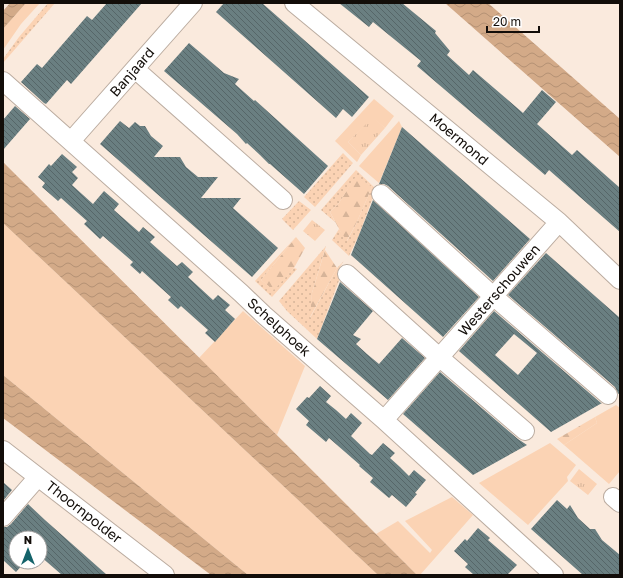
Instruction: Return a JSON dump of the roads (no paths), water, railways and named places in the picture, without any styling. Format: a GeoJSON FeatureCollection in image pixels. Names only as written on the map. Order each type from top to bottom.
{"type":"FeatureCollection","features":[{"type":"Feature","properties":{"kind":"street","name":"Banjaard"},"geometry":{"type":"LineString","coordinates":[[71,141],[193,3]]}},
{"type":"Feature","properties":{"kind":"street","name":"Moermond"},"geometry":{"type":"LineString","coordinates":[[294,3],[559,222],[620,280]]}},
{"type":"Feature","properties":{"kind":"street"},"geometry":{"type":"LineString","coordinates":[[135,69],[283,200]]}},
{"type":"Feature","properties":{"kind":"street","name":"Schelphoek"},"geometry":{"type":"LineString","coordinates":[[3,81],[264,315],[384,420],[554,575]]}},
{"type":"Feature","properties":{"kind":"street"},"geometry":{"type":"LineString","coordinates":[[381,194],[493,296],[608,395]]}},
{"type":"Feature","properties":{"kind":"street","name":"Westerschouwen"},"geometry":{"type":"LineString","coordinates":[[384,420],[559,222]]}},
{"type":"Feature","properties":{"kind":"street"},"geometry":{"type":"LineString","coordinates":[[347,274],[439,357],[525,431]]}},
{"type":"Feature","properties":{"kind":"street","name":"Thoornpolder"},"geometry":{"type":"LineString","coordinates":[[3,450],[165,575]]}},
{"type":"Feature","properties":{"kind":"street"},"geometry":{"type":"LineString","coordinates":[[3,517],[38,477]]}},
{"type":"Feature","properties":{"kind":"water"},"geometry":{"type":"Polygon","coordinates":[[[10,3],[26,3],[3,29],[3,11],[10,3]]]}},
{"type":"Feature","properties":{"kind":"water"},"geometry":{"type":"Polygon","coordinates":[[[445,3],[488,3],[620,119],[620,157],[445,3]]]}},
{"type":"Feature","properties":{"kind":"water"},"geometry":{"type":"Polygon","coordinates":[[[3,162],[417,575],[378,575],[3,223],[3,162]]]}},
{"type":"Feature","properties":{"kind":"water"},"geometry":{"type":"Polygon","coordinates":[[[3,375],[248,575],[211,575],[3,418],[3,375]]]}}]}
